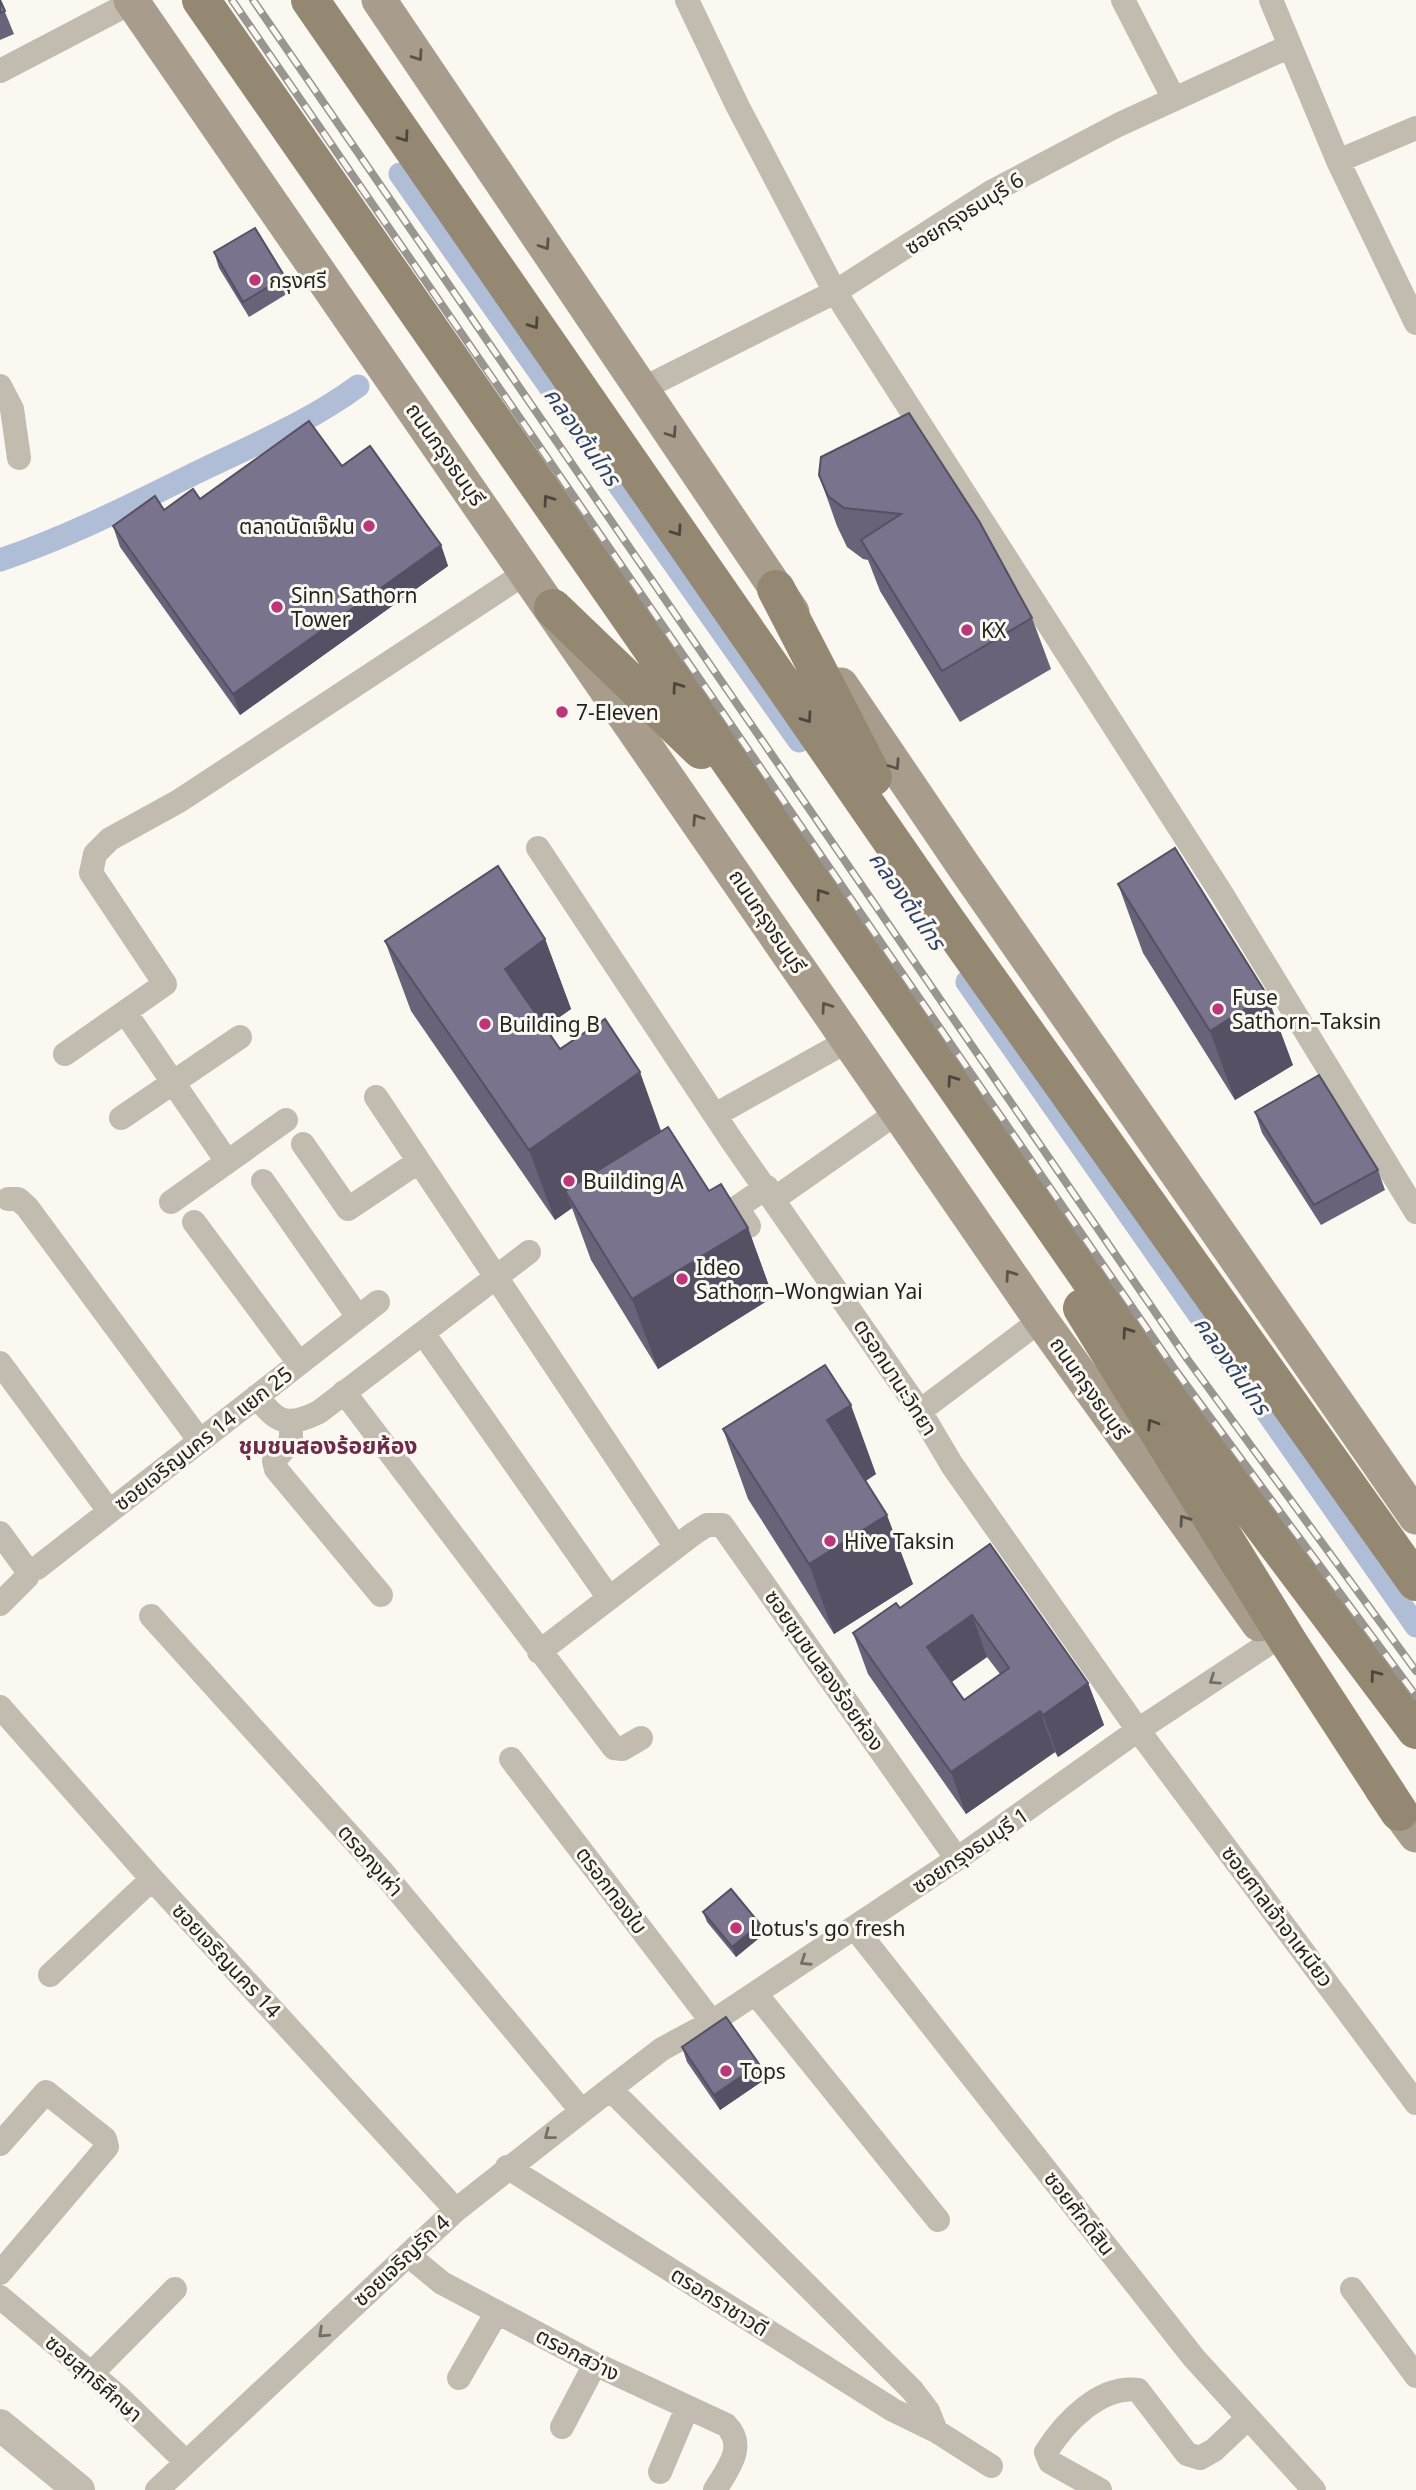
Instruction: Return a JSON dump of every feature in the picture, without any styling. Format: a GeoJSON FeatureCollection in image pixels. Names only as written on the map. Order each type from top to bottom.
{"type":"FeatureCollection","features":[{"type":"Feature","properties":{"kind":"main road"},"geometry":{"type":"LineString","coordinates":[[201,0],[1239,1494],[1416,1730]]}},
{"type":"Feature","properties":{"kind":"main road"},"geometry":{"type":"LineString","coordinates":[[310,0],[946,920],[1416,1582]]}},
{"type":"Feature","properties":{"kind":"main road"},"geometry":{"type":"LineString","coordinates":[[379,0],[965,868],[1416,1517]]}},
{"type":"Feature","properties":{"kind":"main road","name":"ถนนกรุงธนบุรี"},"geometry":{"type":"LineString","coordinates":[[131,1],[553,608],[1041,1320],[1271,1642],[1408,1823]]}},
{"type":"Feature","properties":{"kind":"main road"},"geometry":{"type":"LineString","coordinates":[[776,589],[946,920]]}},
{"type":"Feature","properties":{"kind":"main road"},"geometry":{"type":"LineString","coordinates":[[553,608],[756,801]]}},
{"type":"Feature","properties":{"kind":"main road"},"geometry":{"type":"LineString","coordinates":[[991,1136],[1092,1327],[1289,1643],[1408,1823]]}},
{"type":"Feature","properties":{"kind":"main road"},"geometry":{"type":"LineString","coordinates":[[1236,1328],[1326,1433],[1416,1547]]}},
{"type":"Feature","properties":{"kind":"street"},"geometry":{"type":"LineString","coordinates":[[687,0],[737,105],[835,292],[1220,891],[1416,1212]]}},
{"type":"Feature","properties":{"kind":"street"},"geometry":{"type":"LineString","coordinates":[[1123,0],[1174,99]]}},
{"type":"Feature","properties":{"kind":"street"},"geometry":{"type":"LineString","coordinates":[[1271,0],[1338,161],[1416,323]]}},
{"type":"Feature","properties":{"kind":"street"},"geometry":{"type":"LineString","coordinates":[[0,71],[131,1]]}},
{"type":"Feature","properties":{"kind":"street","name":"ซอยกรุงธนบุรี 6"},"geometry":{"type":"LineString","coordinates":[[642,389],[835,292],[991,192],[1118,125],[1290,46]]}},
{"type":"Feature","properties":{"kind":"street"},"geometry":{"type":"LineString","coordinates":[[1338,161],[1416,128]]}},
{"type":"Feature","properties":{"kind":"street"},"geometry":{"type":"LineString","coordinates":[[0,386],[12,409],[19,458]]}},
{"type":"Feature","properties":{"kind":"street"},"geometry":{"type":"LineString","coordinates":[[65,1054],[165,984],[90,873],[95,854],[110,839],[179,801],[527,572]]}},
{"type":"Feature","properties":{"kind":"street","name":"ตรอกมานะวิทยา"},"geometry":{"type":"LineString","coordinates":[[538,848],[715,1115],[920,1411],[952,1465],[1138,1730]]}},
{"type":"Feature","properties":{"kind":"street"},"geometry":{"type":"LineString","coordinates":[[125,1012],[226,1160]]}},
{"type":"Feature","properties":{"kind":"street"},"geometry":{"type":"LineString","coordinates":[[121,1118],[240,1037]]}},
{"type":"Feature","properties":{"kind":"street"},"geometry":{"type":"LineString","coordinates":[[715,1115],[849,1040]]}},
{"type":"Feature","properties":{"kind":"street"},"geometry":{"type":"LineString","coordinates":[[376,1097],[676,1547]]}},
{"type":"Feature","properties":{"kind":"street"},"geometry":{"type":"LineString","coordinates":[[737,1216],[898,1112]]}},
{"type":"Feature","properties":{"kind":"street"},"geometry":{"type":"LineString","coordinates":[[171,1202],[226,1160],[286,1120]]}},
{"type":"Feature","properties":{"kind":"street"},"geometry":{"type":"LineString","coordinates":[[303,1144],[348,1209],[418,1162]]}},
{"type":"Feature","properties":{"kind":"street"},"geometry":{"type":"LineString","coordinates":[[263,1181],[358,1317]]}},
{"type":"Feature","properties":{"kind":"street"},"geometry":{"type":"LineString","coordinates":[[8,1199],[18,1199],[27,1207],[200,1441]]}},
{"type":"Feature","properties":{"kind":"street"},"geometry":{"type":"LineString","coordinates":[[194,1222],[299,1363]]}},
{"type":"Feature","properties":{"kind":"street"},"geometry":{"type":"LineString","coordinates":[[257,1396],[268,1411],[298,1423],[318,1412],[529,1252]]}},
{"type":"Feature","properties":{"kind":"street","name":"ซอยเจริญนคร 14 แยก 25"},"geometry":{"type":"LineString","coordinates":[[27,1570],[37,1568],[378,1302]]}},
{"type":"Feature","properties":{"kind":"street"},"geometry":{"type":"LineString","coordinates":[[920,1411],[1041,1320]]}},
{"type":"Feature","properties":{"kind":"street"},"geometry":{"type":"LineString","coordinates":[[423,1333],[609,1598]]}},
{"type":"Feature","properties":{"kind":"street"},"geometry":{"type":"LineString","coordinates":[[0,1363],[109,1511]]}},
{"type":"Feature","properties":{"kind":"street"},"geometry":{"type":"LineString","coordinates":[[344,1392],[614,1748],[622,1749],[641,1738]]}},
{"type":"Feature","properties":{"kind":"street"},"geometry":{"type":"LineString","coordinates":[[290,1422],[291,1441],[274,1461],[276,1469],[381,1595]]}},
{"type":"Feature","properties":{"kind":"street","name":"ซอยชุมชนสองร้อยห้อง"},"geometry":{"type":"LineString","coordinates":[[539,1652],[707,1525],[722,1525],[957,1859]]}},
{"type":"Feature","properties":{"kind":"street"},"geometry":{"type":"LineString","coordinates":[[0,1533],[27,1570],[27,1577],[0,1604]]}},
{"type":"Feature","properties":{"kind":"street","name":"ตรอกงูเห่า"},"geometry":{"type":"LineString","coordinates":[[151,1616],[380,1870],[581,2110]]}},
{"type":"Feature","properties":{"kind":"street","name":"ซอยกรุงธนบุรี 1"},"geometry":{"type":"LineString","coordinates":[[662,2049],[712,2022],[855,1928],[1138,1730],[1271,1642]]}},
{"type":"Feature","properties":{"kind":"street","name":"ซอยเจริญนคร 14"},"geometry":{"type":"LineString","coordinates":[[0,1707],[152,1879],[456,2210]]}},
{"type":"Feature","properties":{"kind":"street","name":"ซอยศาลเจ้าอาเหนียว"},"geometry":{"type":"LineString","coordinates":[[1138,1730],[1416,2103]]}},
{"type":"Feature","properties":{"kind":"street","name":"ตรอกทองใบ"},"geometry":{"type":"LineString","coordinates":[[511,1759],[712,2022]]}},
{"type":"Feature","properties":{"kind":"street"},"geometry":{"type":"LineString","coordinates":[[50,1975],[152,1879]]}},
{"type":"Feature","properties":{"kind":"street","name":"ซอยศักดิ์สิน"},"geometry":{"type":"LineString","coordinates":[[855,1928],[1194,2358],[1314,2490]]}},
{"type":"Feature","properties":{"kind":"street"},"geometry":{"type":"LineString","coordinates":[[756,1994],[938,2220]]}},
{"type":"Feature","properties":{"kind":"street","name":"ซอยเจริญรัถ 4"},"geometry":{"type":"LineString","coordinates":[[157,2490],[456,2210],[662,2049]]}},
{"type":"Feature","properties":{"kind":"street","name":"ตรอกราชาวดี"},"geometry":{"type":"LineString","coordinates":[[610,2089],[912,2390],[928,2411],[936,2431]]}},
{"type":"Feature","properties":{"kind":"street"},"geometry":{"type":"LineString","coordinates":[[0,2144],[46,2092],[105,2139],[107,2147],[0,2273]]}},
{"type":"Feature","properties":{"kind":"street","name":"ตรอกราชาวดี"},"geometry":{"type":"LineString","coordinates":[[508,2167],[893,2410],[936,2431],[990,2466]]}},
{"type":"Feature","properties":{"kind":"street","name":"ตรอกสว่าง"},"geometry":{"type":"LineString","coordinates":[[408,2255],[442,2283],[596,2364],[726,2425],[733,2433],[736,2455],[715,2490]]}},
{"type":"Feature","properties":{"kind":"street"},"geometry":{"type":"LineString","coordinates":[[91,2374],[174,2289]]}},
{"type":"Feature","properties":{"kind":"street"},"geometry":{"type":"LineString","coordinates":[[1352,2289],[1416,2376]]}},
{"type":"Feature","properties":{"kind":"street","name":"ซอยสุทธิศึกษา"},"geometry":{"type":"LineString","coordinates":[[0,2297],[91,2374],[186,2462]]}},
{"type":"Feature","properties":{"kind":"street"},"geometry":{"type":"LineString","coordinates":[[459,2378],[497,2312]]}},
{"type":"Feature","properties":{"kind":"street"},"geometry":{"type":"LineString","coordinates":[[562,2427],[596,2364]]}},
{"type":"Feature","properties":{"kind":"street"},"geometry":{"type":"LineString","coordinates":[[1100,2490],[1050,2462],[1046,2452],[1055,2438],[1103,2396],[1123,2388],[1138,2390],[1187,2454],[1200,2458],[1214,2450],[1248,2418]]}},
{"type":"Feature","properties":{"kind":"street"},"geometry":{"type":"LineString","coordinates":[[660,2472],[687,2408]]}},
{"type":"Feature","properties":{"kind":"street"},"geometry":{"type":"LineString","coordinates":[[0,2425],[79,2490]]}},
{"type":"Feature","properties":{"kind":"building"},"geometry":{"type":"Polygon","coordinates":[[[0,0],[5,11],[0,13],[0,0]]]}},
{"type":"Feature","properties":{"kind":"building","name":"กรุงศรี"},"geometry":{"type":"Polygon","coordinates":[[[255,228],[285,277],[243,302],[214,252],[255,228]]]}},
{"type":"Feature","properties":{"kind":"building"},"geometry":{"type":"Polygon","coordinates":[[[909,413],[979,521],[1032,618],[942,671],[861,540],[901,514],[844,508],[828,496],[819,475],[821,457],[909,413]]]}},
{"type":"Feature","properties":{"kind":"building","name":"Sinn Sathorn Tower"},"geometry":{"type":"Polygon","coordinates":[[[309,421],[342,466],[370,446],[441,545],[233,694],[113,526],[155,496],[164,510],[193,489],[200,499],[309,421]]]}},
{"type":"Feature","properties":{"kind":"building"},"geometry":{"type":"Polygon","coordinates":[[[1175,848],[1267,995],[1210,1031],[1118,884],[1175,848]]]}},
{"type":"Feature","properties":{"kind":"building"},"geometry":{"type":"Polygon","coordinates":[[[498,866],[545,939],[505,969],[560,1049],[605,1019],[640,1072],[529,1150],[385,941],[498,866]]]}},
{"type":"Feature","properties":{"kind":"building"},"geometry":{"type":"Polygon","coordinates":[[[1319,1075],[1378,1170],[1314,1205],[1255,1112],[1319,1075]]]}},
{"type":"Feature","properties":{"kind":"building"},"geometry":{"type":"Polygon","coordinates":[[[668,1127],[709,1191],[721,1184],[748,1228],[632,1299],[565,1191],[668,1127]]]}},
{"type":"Feature","properties":{"kind":"building"},"geometry":{"type":"Polygon","coordinates":[[[825,1365],[851,1405],[827,1420],[887,1515],[809,1564],[723,1429],[825,1365]]]}},
{"type":"Feature","properties":{"kind":"building"},"geometry":{"type":"Polygon","coordinates":[[[990,1544],[1088,1683],[1043,1715],[1040,1711],[951,1772],[853,1633],[896,1603],[900,1608],[990,1544]],[[972,1615],[927,1647],[964,1700],[1009,1668],[972,1615]]]}},
{"type":"Feature","properties":{"kind":"building","name":"Lotus's go fresh"},"geometry":{"type":"Polygon","coordinates":[[[731,1889],[760,1924],[732,1947],[703,1912],[731,1889]]]}},
{"type":"Feature","properties":{"kind":"building","name":"Tops"},"geometry":{"type":"Polygon","coordinates":[[[726,2017],[759,2064],[714,2095],[682,2047],[726,2017]]]}},
{"type":"Feature","properties":{"kind":"waterway","name":"คลองต้นไทร"},"geometry":{"type":"LineString","coordinates":[[400,174],[799,741]]}},
{"type":"Feature","properties":{"kind":"waterway"},"geometry":{"type":"LineString","coordinates":[[0,560],[80,529],[131,505],[304,420],[358,386]]}},
{"type":"Feature","properties":{"kind":"waterway","name":"คลองต้นไทร"},"geometry":{"type":"LineString","coordinates":[[967,982],[1416,1626]]}},
{"type":"Feature","properties":{"kind":"railway"},"geometry":{"type":"LineString","coordinates":[[232,0],[1176,1371],[1416,1696]]}},
{"type":"Feature","properties":{"kind":"railway"},"geometry":{"type":"LineString","coordinates":[[253,0],[1188,1360],[1416,1671]]}},
{"type":"Feature","properties":{"kind":"place","name":"กรุงศรี"},"geometry":{"type":"Point","coordinates":[255,280]}},
{"type":"Feature","properties":{"kind":"place","name":"ตลาดนัดเจ๊ฝน"},"geometry":{"type":"Point","coordinates":[369,526]}},
{"type":"Feature","properties":{"kind":"place","name":"Sinn Sathorn Tower"},"geometry":{"type":"Point","coordinates":[277,607]}},
{"type":"Feature","properties":{"kind":"place","name":"KX"},"geometry":{"type":"Point","coordinates":[967,630]}},
{"type":"Feature","properties":{"kind":"place","name":"7-Eleven"},"geometry":{"type":"Point","coordinates":[562,712]}},
{"type":"Feature","properties":{"kind":"place","name":"Fuse Sathorn–Taksin"},"geometry":{"type":"Point","coordinates":[1218,1009]}},
{"type":"Feature","properties":{"kind":"place","name":"Building B"},"geometry":{"type":"Point","coordinates":[485,1024]}},
{"type":"Feature","properties":{"kind":"place","name":"Building A"},"geometry":{"type":"Point","coordinates":[569,1181]}},
{"type":"Feature","properties":{"kind":"place","name":"Ideo Sathorn–Wongwian Yai"},"geometry":{"type":"Point","coordinates":[682,1279]}},
{"type":"Feature","properties":{"kind":"place","name":"Hive Taksin"},"geometry":{"type":"Point","coordinates":[830,1541]}},
{"type":"Feature","properties":{"kind":"place","name":"Lotus's go fresh"},"geometry":{"type":"Point","coordinates":[736,1928]}},
{"type":"Feature","properties":{"kind":"place","name":"Tops"},"geometry":{"type":"Point","coordinates":[726,2071]}},
{"type":"Feature","properties":{"kind":"district","name":"ชุมชนสองร้อยห้อง"},"geometry":{"type":"Point","coordinates":[328,1445]}}]}
